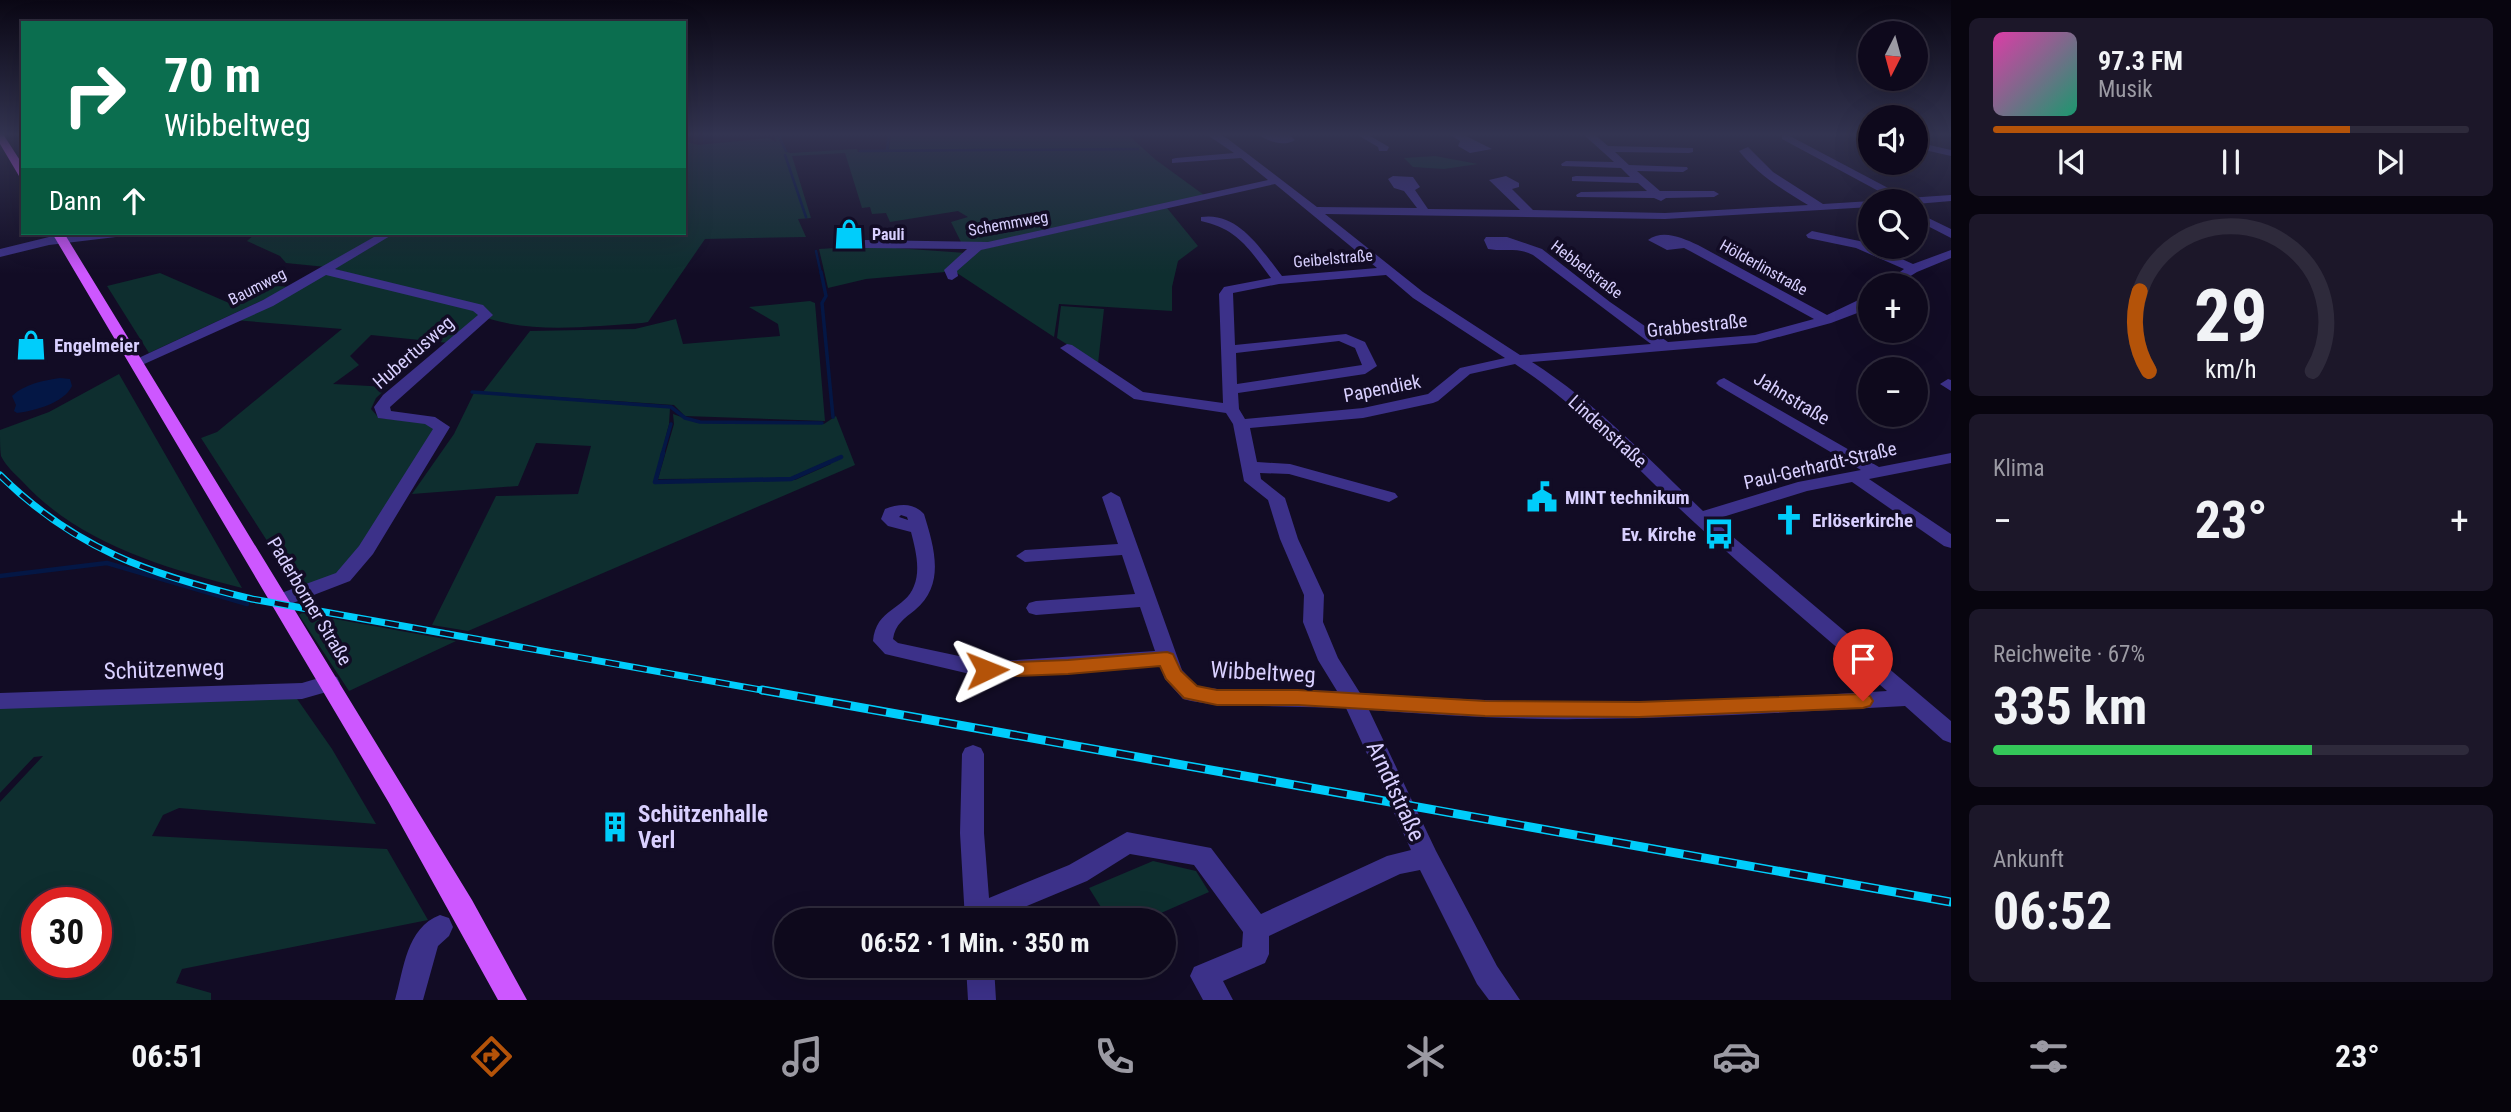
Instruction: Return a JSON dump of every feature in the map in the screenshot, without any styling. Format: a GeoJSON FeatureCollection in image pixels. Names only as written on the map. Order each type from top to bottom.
{"type":"FeatureCollection","features":[{"type":"Feature","properties":{"kind":"main road","name":"Paderborner Straße"},"geometry":{"type":"LineString","coordinates":[[60,236],[463,908],[513,1000]]}},
{"type":"Feature","properties":{"kind":"street","name":"Lindenstraße"},"geometry":{"type":"LineString","coordinates":[[1276,181],[1440,310],[1520,359],[1586,409],[1700,517],[1951,734]]}},
{"type":"Feature","properties":{"kind":"street","name":"Schemmweg"},"geometry":{"type":"LineString","coordinates":[[865,244],[976,248],[1276,181]]}},
{"type":"Feature","properties":{"kind":"street"},"geometry":{"type":"LineString","coordinates":[[1640,181],[1684,215]]}},
{"type":"Feature","properties":{"kind":"street"},"geometry":{"type":"LineString","coordinates":[[1781,181],[1820,207]]}},
{"type":"Feature","properties":{"kind":"street"},"geometry":{"type":"LineString","coordinates":[[1868,181],[1883,189]]}},
{"type":"Feature","properties":{"kind":"street"},"geometry":{"type":"LineString","coordinates":[[1408,188],[1424,211]]}},
{"type":"Feature","properties":{"kind":"street"},"geometry":{"type":"LineString","coordinates":[[1505,188],[1529,213]]}},
{"type":"Feature","properties":{"kind":"street"},"geometry":{"type":"LineString","coordinates":[[1581,195],[1714,194]]}},
{"type":"Feature","properties":{"kind":"street"},"geometry":{"type":"LineString","coordinates":[[1928,200],[1951,198]]}},
{"type":"Feature","properties":{"kind":"street"},"geometry":{"type":"LineString","coordinates":[[1312,210],[1684,215],[1858,205]]}},
{"type":"Feature","properties":{"kind":"street","name":"Geibelstraße"},"geometry":{"type":"LineString","coordinates":[[1205,219],[1217,219],[1235,228],[1279,280]]}},
{"type":"Feature","properties":{"kind":"street"},"geometry":{"type":"LineString","coordinates":[[1928,222],[1951,234]]}},
{"type":"Feature","properties":{"kind":"street"},"geometry":{"type":"LineString","coordinates":[[0,253],[60,236],[79,235]]}},
{"type":"Feature","properties":{"kind":"street","name":"Baumweg"},"geometry":{"type":"LineString","coordinates":[[137,362],[268,303],[385,235]]}},
{"type":"Feature","properties":{"kind":"street"},"geometry":{"type":"LineString","coordinates":[[1846,242],[1913,269]]}},
{"type":"Feature","properties":{"kind":"street","name":"Hölderlinstraße"},"geometry":{"type":"LineString","coordinates":[[1685,244],[1826,320]]}},
{"type":"Feature","properties":{"kind":"street","name":"Hebbelstraße"},"geometry":{"type":"LineString","coordinates":[[1518,245],[1550,261],[1595,299],[1667,348]]}},
{"type":"Feature","properties":{"kind":"street"},"geometry":{"type":"LineString","coordinates":[[952,276],[950,270],[976,248]]}},
{"type":"Feature","properties":{"kind":"street"},"geometry":{"type":"LineString","coordinates":[[1907,273],[1951,254]]}},
{"type":"Feature","properties":{"kind":"street","name":"Hubertusweg"},"geometry":{"type":"LineString","coordinates":[[280,601],[343,577],[366,550],[442,427],[429,420],[384,415],[382,408],[388,398],[486,315],[478,308],[323,270]]}},
{"type":"Feature","properties":{"kind":"street","name":"Geibelstraße"},"geometry":{"type":"LineString","coordinates":[[1229,290],[1279,280],[1389,271]]}},
{"type":"Feature","properties":{"kind":"street","name":"Arndtstraße"},"geometry":{"type":"LineString","coordinates":[[1229,290],[1226,295],[1227,350],[1231,389],[1253,481],[1276,498],[1289,539],[1314,594],[1313,622],[1328,660],[1354,701],[1427,858],[1488,975],[1506,1000]]}},
{"type":"Feature","properties":{"kind":"street","name":"Grabbestraße"},"geometry":{"type":"LineString","coordinates":[[1520,359],[1756,339],[1826,320],[1858,307]]}},
{"type":"Feature","properties":{"kind":"street"},"geometry":{"type":"LineString","coordinates":[[1227,350],[1347,338],[1354,339],[1364,348],[1370,366],[1365,370],[1231,389]]}},
{"type":"Feature","properties":{"kind":"street","name":"Papendiek"},"geometry":{"type":"LineString","coordinates":[[1066,348],[1139,396],[1236,416],[1363,413],[1433,397],[1465,371],[1520,359]]}},
{"type":"Feature","properties":{"kind":"street","name":"Jahnstraße"},"geometry":{"type":"LineString","coordinates":[[1724,383],[1874,471]]}},
{"type":"Feature","properties":{"kind":"street","name":"Paul-Gerhardt-Straße"},"geometry":{"type":"LineString","coordinates":[[1700,517],[1804,486],[1951,458]]}},
{"type":"Feature","properties":{"kind":"street"},"geometry":{"type":"LineString","coordinates":[[1249,467],[1290,469],[1389,498]]}},
{"type":"Feature","properties":{"kind":"street"},"geometry":{"type":"LineString","coordinates":[[1854,476],[1951,542]]}},
{"type":"Feature","properties":{"kind":"street","name":"Wibbeltweg"},"geometry":{"type":"LineString","coordinates":[[1111,497],[1173,674],[1191,692],[1217,697],[1298,697],[1354,701]]}},
{"type":"Feature","properties":{"kind":"street"},"geometry":{"type":"LineString","coordinates":[[919,528],[925,565],[924,586],[912,603],[891,618],[882,631],[883,641],[892,649],[987,670],[1068,667],[1167,658]]}},
{"type":"Feature","properties":{"kind":"street"},"geometry":{"type":"LineString","coordinates":[[1025,556],[1129,549]]}},
{"type":"Feature","properties":{"kind":"street"},"geometry":{"type":"LineString","coordinates":[[1036,607],[1146,600]]}},
{"type":"Feature","properties":{"kind":"street","name":"Schützenweg"},"geometry":{"type":"LineString","coordinates":[[0,701],[302,691],[329,683]]}},
{"type":"Feature","properties":{"kind":"street"},"geometry":{"type":"LineString","coordinates":[[1354,701],[1585,711],[1758,707],[1911,698]]}},
{"type":"Feature","properties":{"kind":"street"},"geometry":{"type":"LineString","coordinates":[[973,754],[972,833],[977,908]]}},
{"type":"Feature","properties":{"kind":"street"},"geometry":{"type":"LineString","coordinates":[[1000,908],[1078,873],[1127,843],[1202,856],[1256,929],[1255,954],[1203,976],[1219,1000]]}},
{"type":"Feature","properties":{"kind":"street"},"geometry":{"type":"LineString","coordinates":[[1256,929],[1396,864],[1427,858]]}},
{"type":"Feature","properties":{"kind":"street"},"geometry":{"type":"LineString","coordinates":[[410,1000],[425,939],[440,927]]}},
{"type":"Feature","properties":{"kind":"street"},"geometry":{"type":"LineString","coordinates":[[981,978],[982,1000]]}},
{"type":"Feature","properties":{"kind":"green space"},"geometry":{"type":"Polygon","coordinates":[[[686,181],[800,181],[811,218],[798,219],[806,237],[705,239],[648,322],[642,323],[564,328],[506,323],[487,318],[489,314],[332,268],[390,235],[686,235],[686,181]]]}},
{"type":"Feature","properties":{"kind":"green space"},"geometry":{"type":"Polygon","coordinates":[[[854,181],[1184,181],[1204,195],[984,245],[963,246],[951,222],[968,217],[958,211],[890,222],[886,213],[872,214],[870,207],[862,208],[854,181]]]}},
{"type":"Feature","properties":{"kind":"green space"},"geometry":{"type":"Polygon","coordinates":[[[1167,208],[1198,246],[1178,261],[1172,287],[1172,311],[1059,304],[1054,337],[957,273],[956,268],[979,250],[1167,208]]]}},
{"type":"Feature","properties":{"kind":"green space"},"geometry":{"type":"Polygon","coordinates":[[[254,235],[382,235],[326,267],[286,263],[280,256],[247,241],[254,235]]]}},
{"type":"Feature","properties":{"kind":"green space"},"geometry":{"type":"Polygon","coordinates":[[[867,246],[966,253],[945,272],[866,279],[828,288],[819,249],[867,246]]]}},
{"type":"Feature","properties":{"kind":"green space"},"geometry":{"type":"Polygon","coordinates":[[[160,273],[229,303],[265,285],[291,287],[149,353],[107,286],[160,273]]]}},
{"type":"Feature","properties":{"kind":"green space"},"geometry":{"type":"Polygon","coordinates":[[[329,273],[477,311],[479,316],[449,343],[371,335],[350,356],[359,365],[333,384],[388,387],[376,398],[371,409],[379,418],[426,423],[435,427],[362,548],[339,573],[298,589],[201,438],[217,432],[342,329],[234,320],[329,273]]]}},
{"type":"Feature","properties":{"kind":"green space"},"geometry":{"type":"Polygon","coordinates":[[[810,301],[815,303],[825,421],[685,416],[674,405],[483,392],[530,331],[635,329],[676,319],[683,344],[780,336],[778,324],[749,307],[810,301]]]}},
{"type":"Feature","properties":{"kind":"green space"},"geometry":{"type":"Polygon","coordinates":[[[1061,306],[1104,309],[1098,364],[1057,338],[1061,306]]]}},
{"type":"Feature","properties":{"kind":"green space"},"geometry":{"type":"Polygon","coordinates":[[[119,374],[242,588],[153,561],[95,536],[44,502],[3,460],[0,430],[49,412],[119,374]]]}},
{"type":"Feature","properties":{"kind":"green space"},"geometry":{"type":"Polygon","coordinates":[[[474,393],[670,408],[669,424],[654,483],[795,480],[831,464],[830,460],[789,478],[658,479],[674,424],[673,414],[698,423],[824,424],[836,416],[855,465],[468,631],[432,625],[496,496],[578,494],[591,446],[536,443],[518,486],[412,494],[454,434],[474,393]]]}},
{"type":"Feature","properties":{"kind":"green space"},"geometry":{"type":"Polygon","coordinates":[[[302,613],[456,641],[349,691],[299,615],[302,613]]]}},
{"type":"Feature","properties":{"kind":"green space"},"geometry":{"type":"Polygon","coordinates":[[[295,696],[332,749],[376,824],[179,808],[163,815],[152,836],[387,849],[428,920],[182,969],[176,983],[211,993],[211,1000],[0,1000],[0,802],[43,756],[34,757],[0,793],[0,706],[295,696]]]}},
{"type":"Feature","properties":{"kind":"green space"},"geometry":{"type":"Polygon","coordinates":[[[1153,861],[1196,871],[1209,892],[1172,908],[1102,908],[1089,888],[1153,861]]]}},
{"type":"Feature","properties":{"kind":"water"},"geometry":{"type":"Polygon","coordinates":[[[60,378],[70,379],[72,386],[62,397],[40,408],[17,413],[14,411],[16,405],[12,396],[17,392],[35,383],[60,378]]]}},
{"type":"Feature","properties":{"kind":"waterway"},"geometry":{"type":"LineString","coordinates":[[794,181],[806,217]]}},
{"type":"Feature","properties":{"kind":"waterway"},"geometry":{"type":"LineString","coordinates":[[816,251],[821,274]]}},
{"type":"Feature","properties":{"kind":"waterway"},"geometry":{"type":"LineString","coordinates":[[821,272],[826,296],[822,303],[833,417]]}},
{"type":"Feature","properties":{"kind":"waterway"},"geometry":{"type":"LineString","coordinates":[[472,392],[671,407],[685,418],[700,422],[822,423]]}},
{"type":"Feature","properties":{"kind":"waterway"},"geometry":{"type":"LineString","coordinates":[[662,455],[671,424]]}},
{"type":"Feature","properties":{"kind":"waterway"},"geometry":{"type":"LineString","coordinates":[[663,453],[655,482],[791,479],[841,457]]}},
{"type":"Feature","properties":{"kind":"waterway"},"geometry":{"type":"LineString","coordinates":[[0,576],[107,563],[247,604]]}},
{"type":"Feature","properties":{"kind":"railway"},"geometry":{"type":"LineString","coordinates":[[0,475],[28,501],[86,540],[148,569],[215,590],[252,599],[772,692]]}},
{"type":"Feature","properties":{"kind":"railway"},"geometry":{"type":"LineString","coordinates":[[762,690],[1951,902]]}},
{"type":"Feature","properties":{"kind":"place","name":"Pauli"},"geometry":{"type":"Point","coordinates":[849,234]}},
{"type":"Feature","properties":{"kind":"place","name":"Engelmeier"},"geometry":{"type":"Point","coordinates":[31,345]}},
{"type":"Feature","properties":{"kind":"place","name":"MINT technikum"},"geometry":{"type":"Point","coordinates":[1542,497]}},
{"type":"Feature","properties":{"kind":"place","name":"Erlöserkirche"},"geometry":{"type":"Point","coordinates":[1789,520]}},
{"type":"Feature","properties":{"kind":"place","name":"Ev. Kirche"},"geometry":{"type":"Point","coordinates":[1719,534]}},
{"type":"Feature","properties":{"kind":"place","name":"Schützenhalle Verl"},"geometry":{"type":"Point","coordinates":[615,827]}},
{"type":"Feature","properties":{"kind":"route"},"geometry":{"type":"LineString","coordinates":[[987,670],[1068,667],[1167,658],[1173,674],[1191,692],[1217,697],[1298,697],[1485,709],[1639,710],[1792,706],[1863,701]]}}]}
